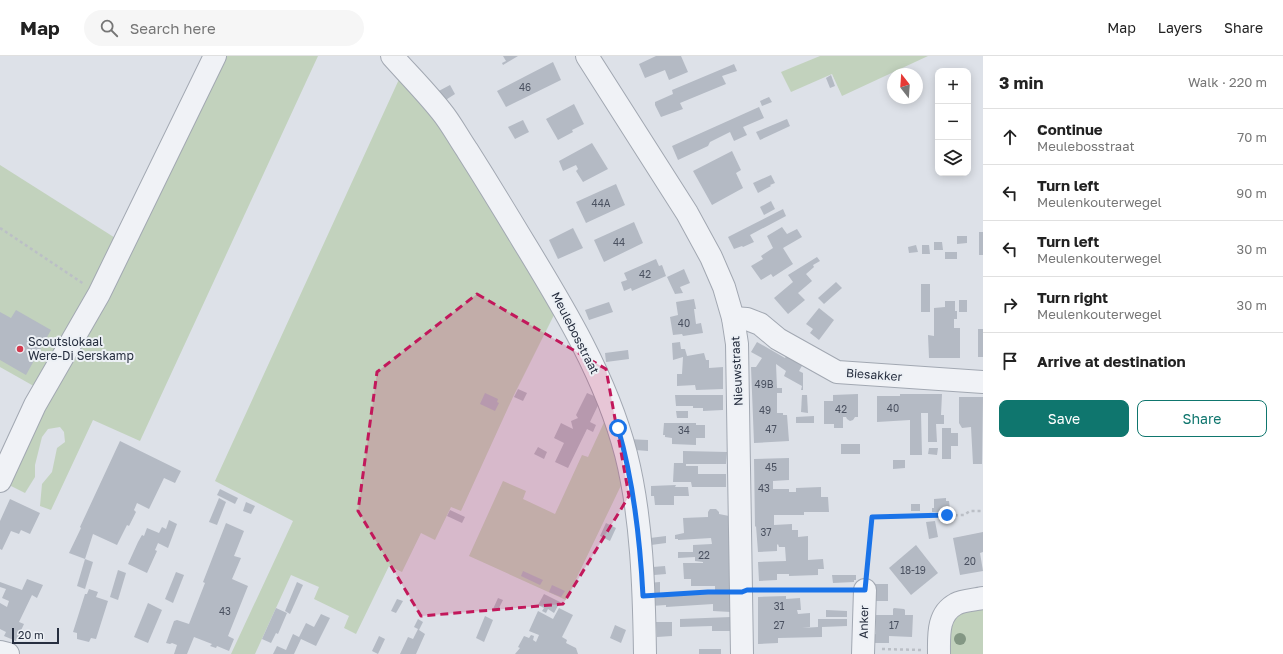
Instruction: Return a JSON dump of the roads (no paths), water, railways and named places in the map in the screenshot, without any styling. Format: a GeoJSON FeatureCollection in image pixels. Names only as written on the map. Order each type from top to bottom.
{"type":"FeatureCollection","features":[{"type":"Feature","properties":{"kind":"street"},"geometry":{"type":"LineString","coordinates":[[0,481],[35,405],[99,294],[215,56]]}},
{"type":"Feature","properties":{"kind":"street","name":"Meulebosstraat"},"geometry":{"type":"LineString","coordinates":[[392,56],[442,112],[561,304],[588,356],[618,428],[633,487],[640,547],[645,654]]}},
{"type":"Feature","properties":{"kind":"street","name":"Nieuwstraat"},"geometry":{"type":"LineString","coordinates":[[587,56],[687,213],[711,257],[724,287],[733,318],[737,344],[742,654]]}},
{"type":"Feature","properties":{"kind":"street","name":"Biesakker"},"geometry":{"type":"LineString","coordinates":[[733,318],[747,319],[760,324],[778,339],[837,372],[983,382]]}},
{"type":"Feature","properties":{"kind":"street","name":"Anker"},"geometry":{"type":"LineString","coordinates":[[863,651],[865,590]]}},
{"type":"Feature","properties":{"kind":"street"},"geometry":{"type":"LineString","coordinates":[[939,652],[940,622],[947,612],[956,604],[983,598]]}},
{"type":"Feature","properties":{"kind":"street"},"geometry":{"type":"LineString","coordinates":[[0,652],[8,654]]}},
{"type":"Feature","properties":{"kind":"place","name":"Scoutslokaal Were-Di Serskamp"},"geometry":{"type":"Point","coordinates":[20,349]}}]}
